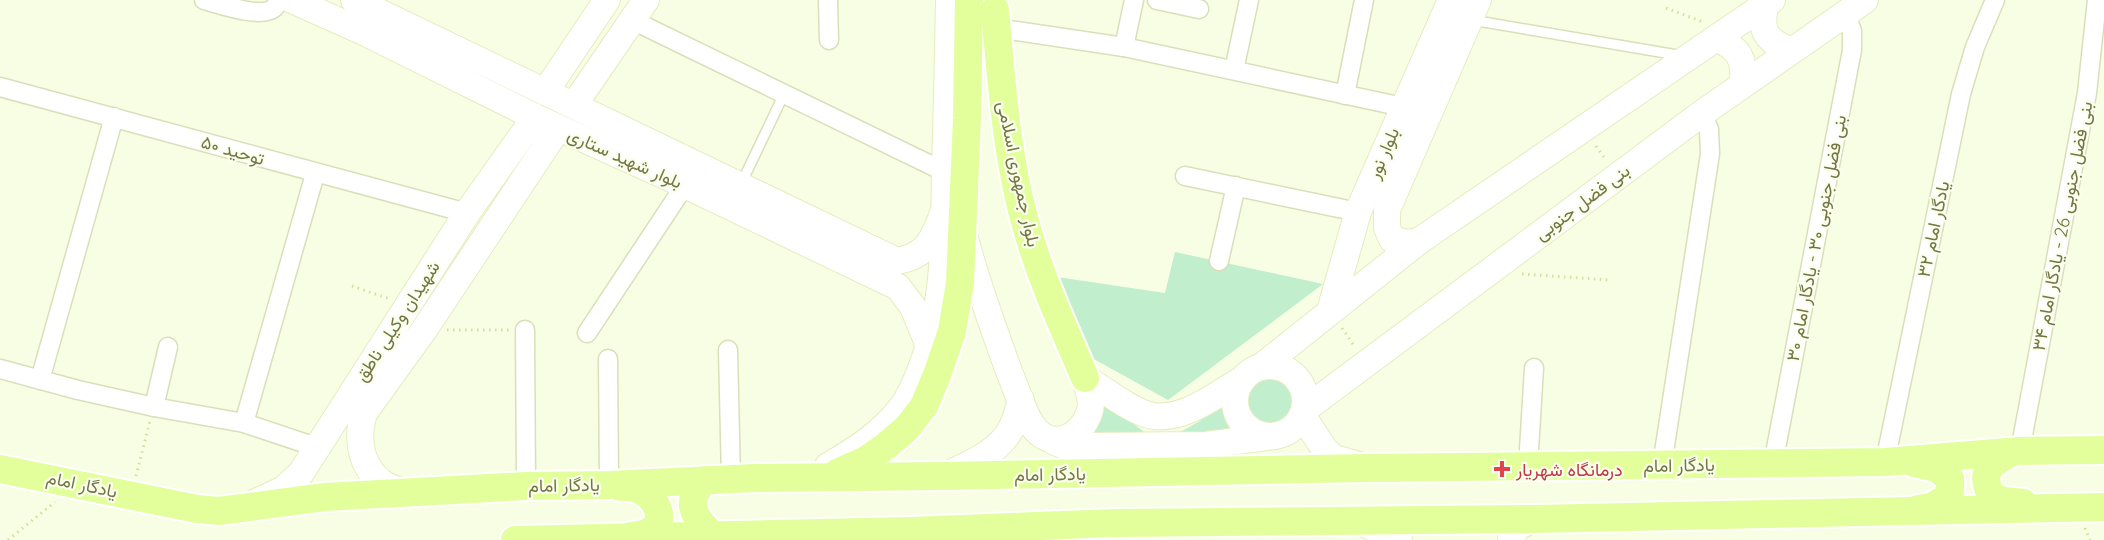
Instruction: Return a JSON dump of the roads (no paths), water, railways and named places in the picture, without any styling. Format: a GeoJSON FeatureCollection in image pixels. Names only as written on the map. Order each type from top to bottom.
{"type":"FeatureCollection","features":[{"type":"Feature","properties":{"kind":"main road","name":"بلوار شهید ستاری"},"geometry":{"type":"LineString","coordinates":[[292,0],[368,34],[547,122],[898,287],[913,307],[929,346]]}},
{"type":"Feature","properties":{"kind":"main road","name":"بلوار شهید ستاری"},"geometry":{"type":"LineString","coordinates":[[354,0],[897,261]]}},
{"type":"Feature","properties":{"kind":"main road"},"geometry":{"type":"LineString","coordinates":[[545,92],[607,0]]}},
{"type":"Feature","properties":{"kind":"main road"},"geometry":{"type":"LineString","coordinates":[[818,477],[879,433],[903,405],[918,377],[929,346],[937,312],[943,266],[949,0]]}},
{"type":"Feature","properties":{"kind":"main road","name":"بلوار نور"},"geometry":{"type":"LineString","coordinates":[[1330,311],[1355,220],[1450,0]]}},
{"type":"Feature","properties":{"kind":"main road"},"geometry":{"type":"LineString","coordinates":[[1085,378],[1132,407],[1155,416],[1175,414],[1190,409],[1252,373],[1419,241],[1769,2]]}},
{"type":"Feature","properties":{"kind":"main road"},"geometry":{"type":"LineString","coordinates":[[1769,2],[1762,18],[1765,33],[1775,45],[1790,50]]}},
{"type":"Feature","properties":{"kind":"main road","name":"بنی فضل جنوبی"},"geometry":{"type":"LineString","coordinates":[[1303,412],[1743,83],[1855,7]]}},
{"type":"Feature","properties":{"kind":"main road","name":"بلوار جمهوری اسلامی"},"geometry":{"type":"LineString","coordinates":[[818,477],[866,460],[907,428],[924,406],[937,375],[952,331],[960,283],[967,118],[990,9]]}},
{"type":"Feature","properties":{"kind":"main road","name":"بلوار جمهوری اسلامی"},"geometry":{"type":"LineString","coordinates":[[990,9],[1006,128],[1030,240],[1048,292],[1085,378]]}},
{"type":"Feature","properties":{"kind":"main road"},"geometry":{"type":"LineString","coordinates":[[574,105],[639,10]]}},
{"type":"Feature","properties":{"kind":"main road","name":"بلوار نور"},"geometry":{"type":"LineString","coordinates":[[1355,220],[1354,238],[1357,243],[1367,244],[1376,236],[1473,10]]}},
{"type":"Feature","properties":{"kind":"main road"},"geometry":{"type":"LineString","coordinates":[[1722,35],[1740,55],[1745,69],[1743,83]]}},
{"type":"Feature","properties":{"kind":"main road","name":"شهیدان وکیلی ناطق"},"geometry":{"type":"LineString","coordinates":[[245,507],[285,489],[301,473],[466,213],[508,156],[547,122]]}},
{"type":"Feature","properties":{"kind":"main road","name":"شهیدان وکیلی ناطق"},"geometry":{"type":"LineString","coordinates":[[406,492],[386,486],[366,466],[359,440],[364,413],[424,330],[528,174],[547,122]]}},
{"type":"Feature","properties":{"kind":"main road"},"geometry":{"type":"LineString","coordinates":[[508,156],[521,159],[528,168],[528,174]]}},
{"type":"Feature","properties":{"kind":"main road"},"geometry":{"type":"LineString","coordinates":[[897,261],[920,254],[935,234],[945,208]]}},
{"type":"Feature","properties":{"kind":"main road"},"geometry":{"type":"LineString","coordinates":[[1387,210],[1387,228],[1392,239],[1405,243],[1419,241]]}},
{"type":"Feature","properties":{"kind":"main road"},"geometry":{"type":"LineString","coordinates":[[962,230],[977,281],[1024,408],[1038,432],[1044,437],[1063,445],[1206,446],[1274,436],[1284,434],[1293,428],[1303,412],[1305,398],[1302,386],[1295,376],[1285,369],[1273,366],[1252,373],[1237,389],[1235,400],[1240,418],[1251,431],[1262,436],[1274,436]]}},
{"type":"Feature","properties":{"kind":"main road"},"geometry":{"type":"LineString","coordinates":[[897,261],[908,266],[912,272],[912,280],[906,286],[898,287]]}},
{"type":"Feature","properties":{"kind":"main road"},"geometry":{"type":"LineString","coordinates":[[1052,440],[1070,436],[1082,426],[1090,411],[1091,403],[1085,378]]}},
{"type":"Feature","properties":{"kind":"main road"},"geometry":{"type":"LineString","coordinates":[[943,476],[980,459],[1002,443],[1024,408]]}},
{"type":"Feature","properties":{"kind":"main road"},"geometry":{"type":"LineString","coordinates":[[1303,412],[1325,450],[1334,458],[1368,468]]}},
{"type":"Feature","properties":{"kind":"main road","name":"یادگار امام"},"geometry":{"type":"LineString","coordinates":[[0,469],[197,509],[219,511],[325,497],[718,479],[1896,462],[2016,452],[2104,450]]}},
{"type":"Feature","properties":{"kind":"main road"},"geometry":{"type":"LineString","coordinates":[[2016,452],[1990,466],[1986,474],[1986,484],[1991,495],[2003,501],[2096,507]]}},
{"type":"Feature","properties":{"kind":"main road"},"geometry":{"type":"LineString","coordinates":[[1896,462],[1936,468],[1950,479],[1951,486],[1947,498],[1940,503],[1905,512]]}},
{"type":"Feature","properties":{"kind":"main road"},"geometry":{"type":"LineString","coordinates":[[712,535],[700,525],[694,513],[692,501],[695,489],[718,479]]}},
{"type":"Feature","properties":{"kind":"main road"},"geometry":{"type":"LineString","coordinates":[[609,485],[639,489],[656,503],[659,520],[655,527],[648,533],[627,537]]}},
{"type":"Feature","properties":{"kind":"main road"},"geometry":{"type":"LineString","coordinates":[[515,540],[712,535],[911,536],[1116,524],[1187,532],[1244,531],[1359,521],[2096,507]]}},
{"type":"Feature","properties":{"kind":"main road"},"geometry":{"type":"LineString","coordinates":[[1511,540],[1517,527],[1534,519]]}},
{"type":"Feature","properties":{"kind":"main road"},"geometry":{"type":"LineString","coordinates":[[1359,521],[1399,540]]}},
{"type":"Feature","properties":{"kind":"main road"},"geometry":{"type":"LineString","coordinates":[[1092,540],[1116,524]]}},
{"type":"Feature","properties":{"kind":"street"},"geometry":{"type":"LineString","coordinates":[[204,0],[241,10],[266,12],[274,8],[279,0]]}},
{"type":"Feature","properties":{"kind":"street"},"geometry":{"type":"LineString","coordinates":[[828,0],[829,39]]}},
{"type":"Feature","properties":{"kind":"street"},"geometry":{"type":"LineString","coordinates":[[1124,47],[1134,0]]}},
{"type":"Feature","properties":{"kind":"street"},"geometry":{"type":"LineString","coordinates":[[1157,0],[1199,9]]}},
{"type":"Feature","properties":{"kind":"street"},"geometry":{"type":"LineString","coordinates":[[1234,70],[1249,0]]}},
{"type":"Feature","properties":{"kind":"street"},"geometry":{"type":"LineString","coordinates":[[1345,95],[1364,0]]}},
{"type":"Feature","properties":{"kind":"street","name":"یادگار امام ۳۲"},"geometry":{"type":"LineString","coordinates":[[1896,462],[1961,94],[1975,47],[1995,0]]}},
{"type":"Feature","properties":{"kind":"street","name":"بنی فضل جنوبی 26 - یادگار امام ۳۴"},"geometry":{"type":"LineString","coordinates":[[2016,452],[2077,152],[2096,77],[2093,2]]}},
{"type":"Feature","properties":{"kind":"street","name":"بنی فضل جنوبی ۳۰ - یادگار امام ۳۰"},"geometry":{"type":"LineString","coordinates":[[1773,464],[1852,50],[1855,7]]}},
{"type":"Feature","properties":{"kind":"street"},"geometry":{"type":"LineString","coordinates":[[990,9],[1124,47],[1403,107]]}},
{"type":"Feature","properties":{"kind":"street"},"geometry":{"type":"LineString","coordinates":[[639,10],[784,94],[945,172]]}},
{"type":"Feature","properties":{"kind":"street","name":"توحید ۵۰"},"geometry":{"type":"LineString","coordinates":[[0,87],[466,213]]}},
{"type":"Feature","properties":{"kind":"street"},"geometry":{"type":"LineString","coordinates":[[1662,465],[1710,154],[1709,129],[1701,114]]}},
{"type":"Feature","properties":{"kind":"street"},"geometry":{"type":"LineString","coordinates":[[40,380],[114,117]]}},
{"type":"Feature","properties":{"kind":"street"},"geometry":{"type":"LineString","coordinates":[[244,423],[315,174]]}},
{"type":"Feature","properties":{"kind":"street"},"geometry":{"type":"LineString","coordinates":[[1185,176],[1236,186],[1355,220]]}},
{"type":"Feature","properties":{"kind":"street"},"geometry":{"type":"LineString","coordinates":[[587,333],[685,185]]}},
{"type":"Feature","properties":{"kind":"street"},"geometry":{"type":"LineString","coordinates":[[1219,261],[1236,186]]}},
{"type":"Feature","properties":{"kind":"street"},"geometry":{"type":"LineString","coordinates":[[525,330],[526,486]]}},
{"type":"Feature","properties":{"kind":"street"},"geometry":{"type":"LineString","coordinates":[[154,407],[168,347]]}},
{"type":"Feature","properties":{"kind":"street"},"geometry":{"type":"LineString","coordinates":[[718,479],[728,350]]}},
{"type":"Feature","properties":{"kind":"street"},"geometry":{"type":"LineString","coordinates":[[608,359],[609,485]]}},
{"type":"Feature","properties":{"kind":"street"},"geometry":{"type":"LineString","coordinates":[[1528,466],[1534,368]]}},
{"type":"Feature","properties":{"kind":"street"},"geometry":{"type":"LineString","coordinates":[[0,369],[154,407],[244,423],[316,447]]}},
{"type":"Feature","properties":{"kind":"lane"},"geometry":{"type":"LineString","coordinates":[[1473,10],[1688,57]]}},
{"type":"Feature","properties":{"kind":"lane"},"geometry":{"type":"LineString","coordinates":[[741,185],[784,94]]}},
{"type":"Feature","properties":{"kind":"place","name":"درمانگاه شهریار"},"geometry":{"type":"Point","coordinates":[1502,469]}}]}
